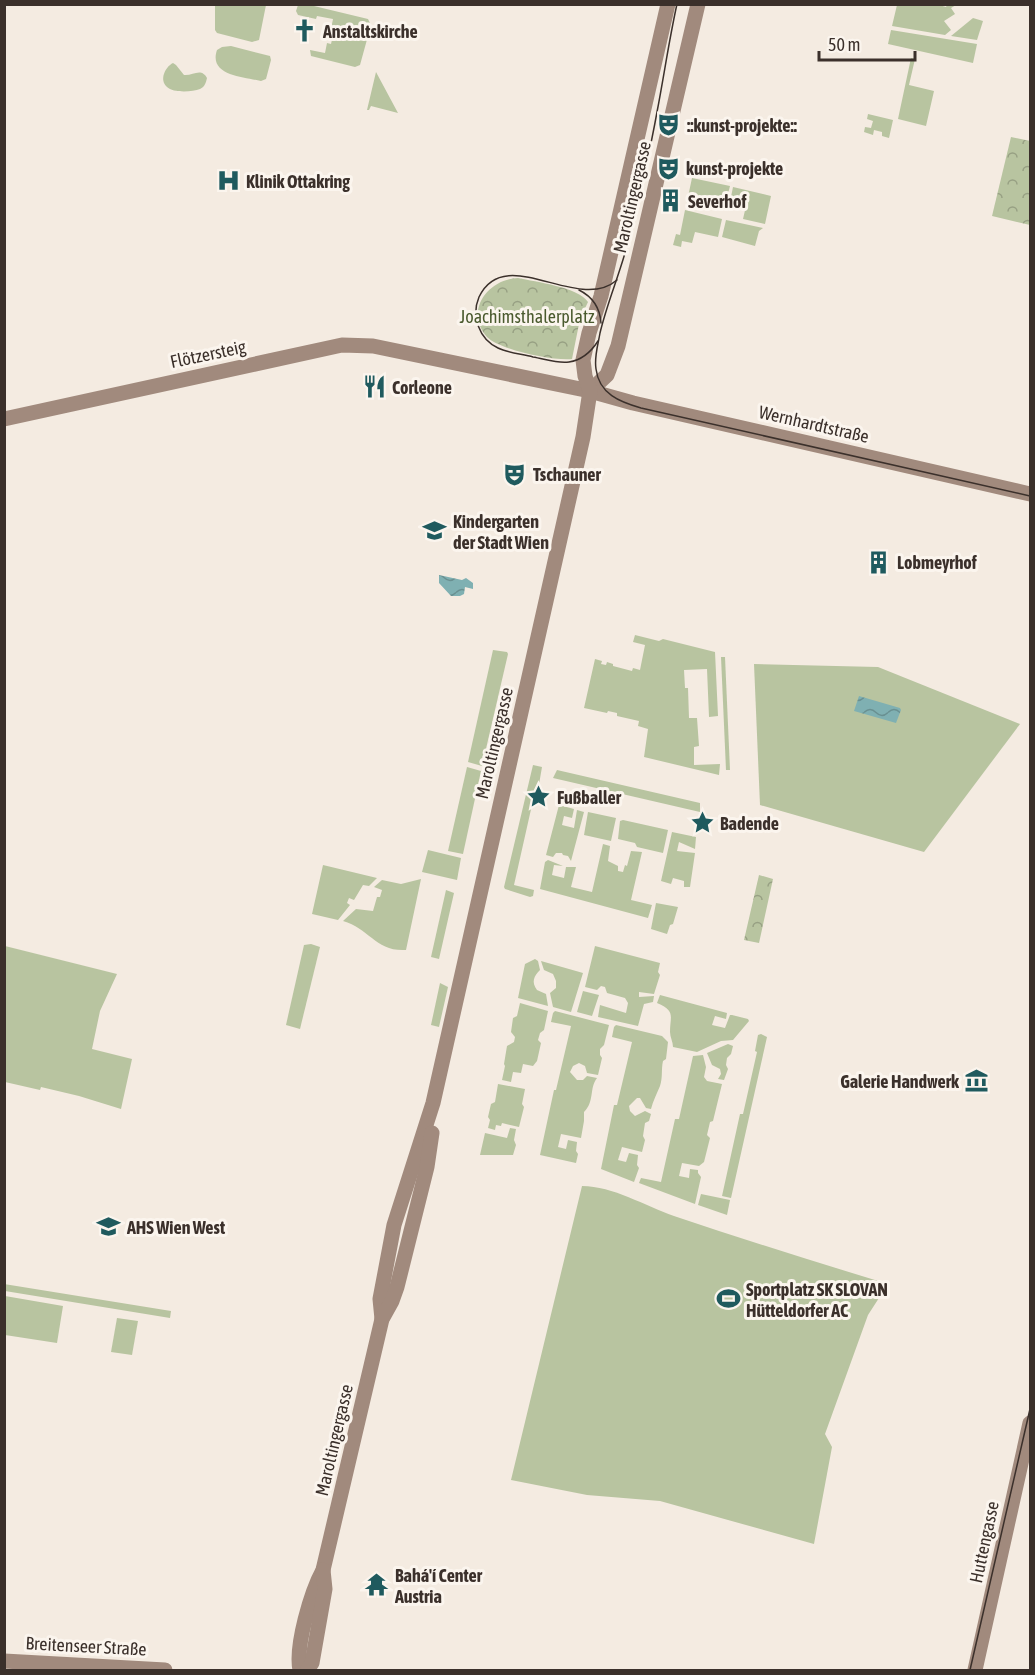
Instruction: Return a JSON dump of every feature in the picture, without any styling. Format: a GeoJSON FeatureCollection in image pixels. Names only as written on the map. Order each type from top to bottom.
{"type":"FeatureCollection","features":[{"type":"Feature","properties":{"kind":"main road","name":"Maroltingergasse"},"geometry":{"type":"LineString","coordinates":[[300,1671],[300,1652],[310,1603],[323,1570],[382,1319],[397,1287],[427,1167],[433,1103],[583,437],[590,391],[583,368],[589,333],[601,296],[668,4]]}},
{"type":"Feature","properties":{"kind":"main road","name":"Maroltingergasse"},"geometry":{"type":"LineString","coordinates":[[590,391],[607,375],[618,346],[698,4]]}},
{"type":"Feature","properties":{"kind":"main road","name":"Flötzersteig"},"geometry":{"type":"LineString","coordinates":[[4,419],[342,345],[373,346],[422,355],[590,391]]}},
{"type":"Feature","properties":{"kind":"main road","name":"Wernhardtstraße"},"geometry":{"type":"LineString","coordinates":[[590,391],[633,404],[1030,494]]}},
{"type":"Feature","properties":{"kind":"main road","name":"Huttengasse"},"geometry":{"type":"LineString","coordinates":[[975,1671],[1030,1423]]}},
{"type":"Feature","properties":{"kind":"main road","name":"Maroltingergasse"},"geometry":{"type":"LineString","coordinates":[[307,1671],[312,1662],[325,1589],[323,1570]]}},
{"type":"Feature","properties":{"kind":"main road","name":"Breitenseer Straße"},"geometry":{"type":"LineString","coordinates":[[4,1661],[165,1671]]}},
{"type":"Feature","properties":{"kind":"green space"},"geometry":{"type":"Polygon","coordinates":[[[936,4],[946,7],[956,5],[951,8],[955,14],[944,21],[951,30],[945,35],[892,26],[897,5],[936,4]]]}},
{"type":"Feature","properties":{"kind":"green space"},"geometry":{"type":"Polygon","coordinates":[[[183,5],[266,5],[259,40],[252,42],[217,33],[215,6],[183,5]]]}},
{"type":"Feature","properties":{"kind":"green space"},"geometry":{"type":"Polygon","coordinates":[[[298,5],[314,6],[368,19],[371,25],[360,65],[355,67],[311,56],[310,50],[325,53],[327,43],[331,44],[334,31],[331,29],[333,19],[317,16],[316,19],[298,15],[296,11],[298,5]]]}},
{"type":"Feature","properties":{"kind":"green space"},"geometry":{"type":"Polygon","coordinates":[[[973,18],[983,21],[977,40],[951,36],[973,18]]]}},
{"type":"Feature","properties":{"kind":"green space"},"geometry":{"type":"Polygon","coordinates":[[[891,30],[977,44],[973,63],[888,44],[891,30]]]}},
{"type":"Feature","properties":{"kind":"green space"},"geometry":{"type":"Polygon","coordinates":[[[231,46],[270,56],[266,79],[261,81],[246,78],[223,70],[216,59],[217,50],[231,46]]]}},
{"type":"Feature","properties":{"kind":"green space"},"geometry":{"type":"Polygon","coordinates":[[[911,58],[915,59],[909,85],[934,91],[926,126],[898,119],[911,58]]]}},
{"type":"Feature","properties":{"kind":"green space"},"geometry":{"type":"Polygon","coordinates":[[[173,63],[184,75],[199,72],[205,75],[207,78],[204,86],[188,91],[178,91],[167,87],[163,81],[164,74],[173,63]]]}},
{"type":"Feature","properties":{"kind":"green space"},"geometry":{"type":"Polygon","coordinates":[[[376,72],[398,113],[371,106],[367,110],[376,72]]]}},
{"type":"Feature","properties":{"kind":"green space"},"geometry":{"type":"Polygon","coordinates":[[[868,114],[893,120],[889,138],[882,136],[882,132],[874,130],[873,135],[864,132],[865,127],[871,128],[873,121],[867,119],[868,114]]]}},
{"type":"Feature","properties":{"kind":"green space"},"geometry":{"type":"Polygon","coordinates":[[[1011,137],[1030,141],[1030,225],[992,216],[1011,137]]]}},
{"type":"Feature","properties":{"kind":"green space"},"geometry":{"type":"Polygon","coordinates":[[[692,178],[730,186],[726,202],[710,198],[707,210],[686,206],[692,178]]]}},
{"type":"Feature","properties":{"kind":"green space"},"geometry":{"type":"Polygon","coordinates":[[[733,187],[771,196],[765,224],[743,219],[746,206],[730,202],[733,187]]]}},
{"type":"Feature","properties":{"kind":"green space"},"geometry":{"type":"Polygon","coordinates":[[[685,210],[722,219],[718,237],[695,232],[692,243],[682,241],[681,247],[673,245],[676,234],[680,235],[685,210]]]}},
{"type":"Feature","properties":{"kind":"green space"},"geometry":{"type":"Polygon","coordinates":[[[726,220],[763,228],[759,231],[755,246],[722,237],[726,220]]]}},
{"type":"Feature","properties":{"kind":"green space","name":"Joachimsthalerplatz"},"geometry":{"type":"Polygon","coordinates":[[[518,278],[575,292],[588,302],[580,319],[572,359],[527,354],[503,346],[487,337],[480,327],[479,307],[489,290],[497,284],[518,278]]]}},
{"type":"Feature","properties":{"kind":"green space"},"geometry":{"type":"Polygon","coordinates":[[[635,635],[659,641],[663,639],[715,652],[718,716],[709,717],[707,669],[684,670],[685,688],[688,688],[689,718],[697,718],[699,746],[694,747],[694,765],[720,764],[719,775],[644,757],[648,729],[638,726],[639,721],[617,716],[617,713],[584,708],[595,659],[602,661],[601,664],[606,665],[607,662],[632,671],[633,668],[640,670],[645,645],[633,642],[635,635]]]}},
{"type":"Feature","properties":{"kind":"green space"},"geometry":{"type":"Polygon","coordinates":[[[493,650],[508,654],[482,766],[468,762],[493,650]]]}},
{"type":"Feature","properties":{"kind":"green space"},"geometry":{"type":"Polygon","coordinates":[[[721,657],[725,657],[730,770],[726,770],[721,657]]]}},
{"type":"Feature","properties":{"kind":"green space"},"geometry":{"type":"Polygon","coordinates":[[[754,664],[878,667],[1020,724],[924,852],[760,805],[754,664]]]}},
{"type":"Feature","properties":{"kind":"green space"},"geometry":{"type":"Polygon","coordinates":[[[533,765],[542,767],[537,796],[534,796],[514,885],[534,890],[533,896],[530,897],[504,887],[533,765]]]}},
{"type":"Feature","properties":{"kind":"green space"},"geometry":{"type":"Polygon","coordinates":[[[467,767],[481,771],[463,854],[448,851],[467,767]]]}},
{"type":"Feature","properties":{"kind":"green space"},"geometry":{"type":"Polygon","coordinates":[[[557,770],[700,803],[700,812],[553,778],[557,770]]]}},
{"type":"Feature","properties":{"kind":"green space"},"geometry":{"type":"Polygon","coordinates":[[[559,805],[574,809],[572,818],[564,816],[562,825],[574,828],[577,810],[584,812],[571,861],[562,853],[556,853],[553,857],[546,855],[559,805]]]}},
{"type":"Feature","properties":{"kind":"green space"},"geometry":{"type":"Polygon","coordinates":[[[588,812],[616,818],[611,841],[584,835],[588,812]]]}},
{"type":"Feature","properties":{"kind":"green space"},"geometry":{"type":"Polygon","coordinates":[[[620,821],[668,830],[663,853],[637,847],[635,843],[618,839],[620,821]]]}},
{"type":"Feature","properties":{"kind":"green space"},"geometry":{"type":"Polygon","coordinates":[[[672,832],[696,837],[695,849],[679,842],[677,851],[695,853],[690,887],[684,887],[684,881],[673,878],[671,884],[661,881],[672,832]]]}},
{"type":"Feature","properties":{"kind":"green space"},"geometry":{"type":"Polygon","coordinates":[[[603,844],[610,846],[608,861],[618,866],[618,871],[623,872],[625,865],[627,866],[631,851],[642,852],[631,900],[652,905],[648,918],[540,889],[545,862],[548,860],[563,866],[554,865],[552,875],[564,878],[566,867],[576,867],[571,887],[592,892],[603,844]]]}},
{"type":"Feature","properties":{"kind":"green space"},"geometry":{"type":"Polygon","coordinates":[[[428,850],[461,858],[457,880],[422,872],[428,850]]]}},
{"type":"Feature","properties":{"kind":"green space"},"geometry":{"type":"Polygon","coordinates":[[[323,865],[377,878],[369,886],[363,885],[354,900],[349,898],[347,903],[350,905],[338,920],[312,914],[323,865]]]}},
{"type":"Feature","properties":{"kind":"green space"},"geometry":{"type":"Polygon","coordinates":[[[759,875],[773,879],[759,943],[744,940],[759,875]]]}},
{"type":"Feature","properties":{"kind":"green space"},"geometry":{"type":"Polygon","coordinates":[[[421,879],[406,950],[396,950],[380,944],[352,924],[343,921],[356,909],[373,911],[377,897],[380,897],[382,890],[374,887],[382,880],[401,884],[421,879]]]}},
{"type":"Feature","properties":{"kind":"green space"},"geometry":{"type":"Polygon","coordinates":[[[446,890],[454,893],[439,959],[431,957],[446,890]]]}},
{"type":"Feature","properties":{"kind":"green space"},"geometry":{"type":"Polygon","coordinates":[[[656,903],[678,907],[667,934],[651,929],[656,903]]]}},
{"type":"Feature","properties":{"kind":"green space"},"geometry":{"type":"Polygon","coordinates":[[[311,944],[320,947],[300,1029],[286,1025],[304,945],[311,944]]]}},
{"type":"Feature","properties":{"kind":"green space"},"geometry":{"type":"Polygon","coordinates":[[[5,946],[117,974],[100,1011],[92,1049],[132,1059],[121,1109],[41,1087],[40,1090],[5,1082],[5,946]]]}},
{"type":"Feature","properties":{"kind":"green space"},"geometry":{"type":"Polygon","coordinates":[[[595,946],[660,963],[658,972],[660,975],[654,994],[639,992],[639,997],[654,996],[653,1002],[644,1004],[638,1026],[598,1017],[600,1005],[626,1013],[628,1003],[625,998],[607,993],[605,987],[601,986],[597,990],[585,987],[595,946]]]}},
{"type":"Feature","properties":{"kind":"green space"},"geometry":{"type":"Polygon","coordinates":[[[535,959],[538,961],[540,970],[535,977],[534,984],[537,990],[546,994],[548,1006],[518,998],[525,964],[535,959]]]}},
{"type":"Feature","properties":{"kind":"green space"},"geometry":{"type":"Polygon","coordinates":[[[541,961],[583,973],[571,1012],[553,1007],[550,993],[556,988],[556,981],[553,974],[544,970],[541,961]]]}},
{"type":"Feature","properties":{"kind":"green space"},"geometry":{"type":"Polygon","coordinates":[[[440,983],[448,987],[439,1027],[431,1025],[440,983]]]}},
{"type":"Feature","properties":{"kind":"green space"},"geometry":{"type":"Polygon","coordinates":[[[583,991],[599,995],[592,1016],[577,1012],[583,991]]]}},
{"type":"Feature","properties":{"kind":"green space"},"geometry":{"type":"Polygon","coordinates":[[[660,995],[727,1013],[726,1019],[715,1016],[712,1025],[725,1028],[730,1015],[749,1021],[733,1040],[721,1041],[697,1052],[673,1047],[670,1034],[671,1014],[657,1003],[660,995]]]}},
{"type":"Feature","properties":{"kind":"green space"},"geometry":{"type":"Polygon","coordinates":[[[520,1003],[548,1011],[544,1030],[540,1033],[538,1040],[541,1043],[537,1061],[533,1066],[523,1064],[521,1073],[513,1072],[511,1082],[502,1080],[507,1046],[514,1042],[515,1037],[511,1032],[513,1018],[517,1016],[520,1003]]]}},
{"type":"Feature","properties":{"kind":"green space"},"geometry":{"type":"Polygon","coordinates":[[[555,1011],[609,1025],[604,1045],[600,1049],[602,1058],[598,1075],[587,1073],[585,1066],[579,1063],[573,1066],[570,1072],[577,1080],[583,1080],[587,1076],[597,1078],[590,1103],[584,1112],[581,1138],[561,1134],[558,1147],[566,1149],[568,1140],[577,1142],[576,1163],[540,1155],[571,1026],[551,1022],[555,1011]]]}},
{"type":"Feature","properties":{"kind":"green space"},"geometry":{"type":"Polygon","coordinates":[[[616,1025],[662,1036],[668,1042],[666,1059],[662,1064],[661,1083],[651,1109],[646,1108],[640,1098],[629,1106],[635,1116],[645,1111],[651,1114],[649,1121],[645,1123],[642,1152],[622,1147],[618,1160],[626,1162],[629,1153],[638,1155],[639,1168],[634,1182],[601,1169],[614,1105],[617,1105],[632,1042],[612,1037],[616,1025]]]}},
{"type":"Feature","properties":{"kind":"green space"},"geometry":{"type":"Polygon","coordinates":[[[758,1035],[767,1037],[731,1198],[722,1196],[740,1114],[743,1114],[757,1052],[755,1051],[758,1035]]]}},
{"type":"Feature","properties":{"kind":"green space"},"geometry":{"type":"Polygon","coordinates":[[[728,1044],[733,1046],[727,1058],[728,1069],[724,1080],[718,1079],[721,1074],[720,1069],[712,1065],[707,1053],[728,1044]]]}},
{"type":"Feature","properties":{"kind":"green space"},"geometry":{"type":"Polygon","coordinates":[[[703,1055],[706,1067],[704,1077],[707,1081],[722,1084],[713,1121],[710,1122],[707,1135],[710,1138],[704,1162],[699,1166],[682,1163],[679,1176],[689,1178],[690,1169],[698,1170],[701,1177],[695,1204],[639,1183],[641,1178],[661,1182],[675,1119],[679,1119],[693,1056],[703,1055]]]}},
{"type":"Feature","properties":{"kind":"green space"},"geometry":{"type":"Polygon","coordinates":[[[498,1084],[525,1089],[522,1104],[524,1107],[519,1127],[502,1123],[501,1126],[496,1125],[495,1130],[488,1128],[490,1120],[488,1117],[491,1104],[495,1102],[498,1084]]]}},
{"type":"Feature","properties":{"kind":"green space"},"geometry":{"type":"Polygon","coordinates":[[[510,1128],[516,1129],[514,1140],[516,1145],[513,1155],[480,1155],[485,1133],[507,1138],[510,1128]]]}},
{"type":"Feature","properties":{"kind":"green space"},"geometry":{"type":"Polygon","coordinates":[[[582,1186],[605,1189],[674,1216],[888,1284],[868,1315],[825,1434],[832,1447],[814,1544],[660,1501],[587,1495],[511,1480],[582,1186]]]}},
{"type":"Feature","properties":{"kind":"green space"},"geometry":{"type":"Polygon","coordinates":[[[701,1194],[730,1200],[727,1215],[698,1205],[701,1194]]]}},
{"type":"Feature","properties":{"kind":"green space"},"geometry":{"type":"Polygon","coordinates":[[[4,1284],[171,1311],[170,1318],[5,1291],[4,1284]]]}},
{"type":"Feature","properties":{"kind":"green space"},"geometry":{"type":"Polygon","coordinates":[[[5,1296],[63,1306],[57,1343],[5,1335],[5,1296]]]}},
{"type":"Feature","properties":{"kind":"green space"},"geometry":{"type":"Polygon","coordinates":[[[117,1318],[138,1321],[132,1355],[111,1352],[117,1318]]]}},
{"type":"Feature","properties":{"kind":"water"},"geometry":{"type":"Polygon","coordinates":[[[439,575],[462,580],[466,578],[473,583],[473,589],[465,587],[464,594],[451,596],[439,583],[439,575]]]}},
{"type":"Feature","properties":{"kind":"water"},"geometry":{"type":"Polygon","coordinates":[[[859,696],[900,708],[896,723],[854,711],[859,696]]]}},
{"type":"Feature","properties":{"kind":"tram line"},"geometry":{"type":"LineString","coordinates":[[677,4],[639,196],[624,257],[600,333],[596,364],[601,385],[618,400],[641,408],[1030,496]]}},
{"type":"Feature","properties":{"kind":"tram line"},"geometry":{"type":"LineString","coordinates":[[598,341],[582,357],[565,362],[502,350],[491,344],[478,326],[476,312],[479,297],[491,282],[506,276],[524,276],[583,289],[601,288],[617,280]]}},
{"type":"Feature","properties":{"kind":"tram line"},"geometry":{"type":"LineString","coordinates":[[579,290],[595,304],[601,323]]}},
{"type":"Feature","properties":{"kind":"tram line"},"geometry":{"type":"LineString","coordinates":[[970,1670],[1030,1409]]}},
{"type":"Feature","properties":{"kind":"place","name":"Anstaltskirche"},"geometry":{"type":"Point","coordinates":[305,31]}},
{"type":"Feature","properties":{"kind":"place","name":"::kunst-projekte::"},"geometry":{"type":"Point","coordinates":[669,125]}},
{"type":"Feature","properties":{"kind":"place","name":"kunst-projekte"},"geometry":{"type":"Point","coordinates":[668,168]}},
{"type":"Feature","properties":{"kind":"place","name":"Klinik Ottakring"},"geometry":{"type":"Point","coordinates":[228,181]}},
{"type":"Feature","properties":{"kind":"place","name":"Severhof"},"geometry":{"type":"Point","coordinates":[670,201]}},
{"type":"Feature","properties":{"kind":"place","name":"Corleone"},"geometry":{"type":"Point","coordinates":[374,387]}},
{"type":"Feature","properties":{"kind":"place","name":"Tschauner"},"geometry":{"type":"Point","coordinates":[515,474]}},
{"type":"Feature","properties":{"kind":"place","name":"Kindergarten der Stadt Wien"},"geometry":{"type":"Point","coordinates":[435,531]}},
{"type":"Feature","properties":{"kind":"place","name":"Lobmeyrhof"},"geometry":{"type":"Point","coordinates":[879,562]}},
{"type":"Feature","properties":{"kind":"place","name":"Fußballer"},"geometry":{"type":"Point","coordinates":[539,797]}},
{"type":"Feature","properties":{"kind":"place","name":"Badende"},"geometry":{"type":"Point","coordinates":[702,823]}},
{"type":"Feature","properties":{"kind":"place","name":"Galerie Handwerk"},"geometry":{"type":"Point","coordinates":[977,1081]}},
{"type":"Feature","properties":{"kind":"place","name":"AHS Wien West"},"geometry":{"type":"Point","coordinates":[109,1227]}},
{"type":"Feature","properties":{"kind":"place","name":"Sportplatz SK SLOVAN Hütteldorfer AC"},"geometry":{"type":"Point","coordinates":[728,1299]}},
{"type":"Feature","properties":{"kind":"place","name":"Bahá'í Center Austria"},"geometry":{"type":"Point","coordinates":[377,1585]}}]}
